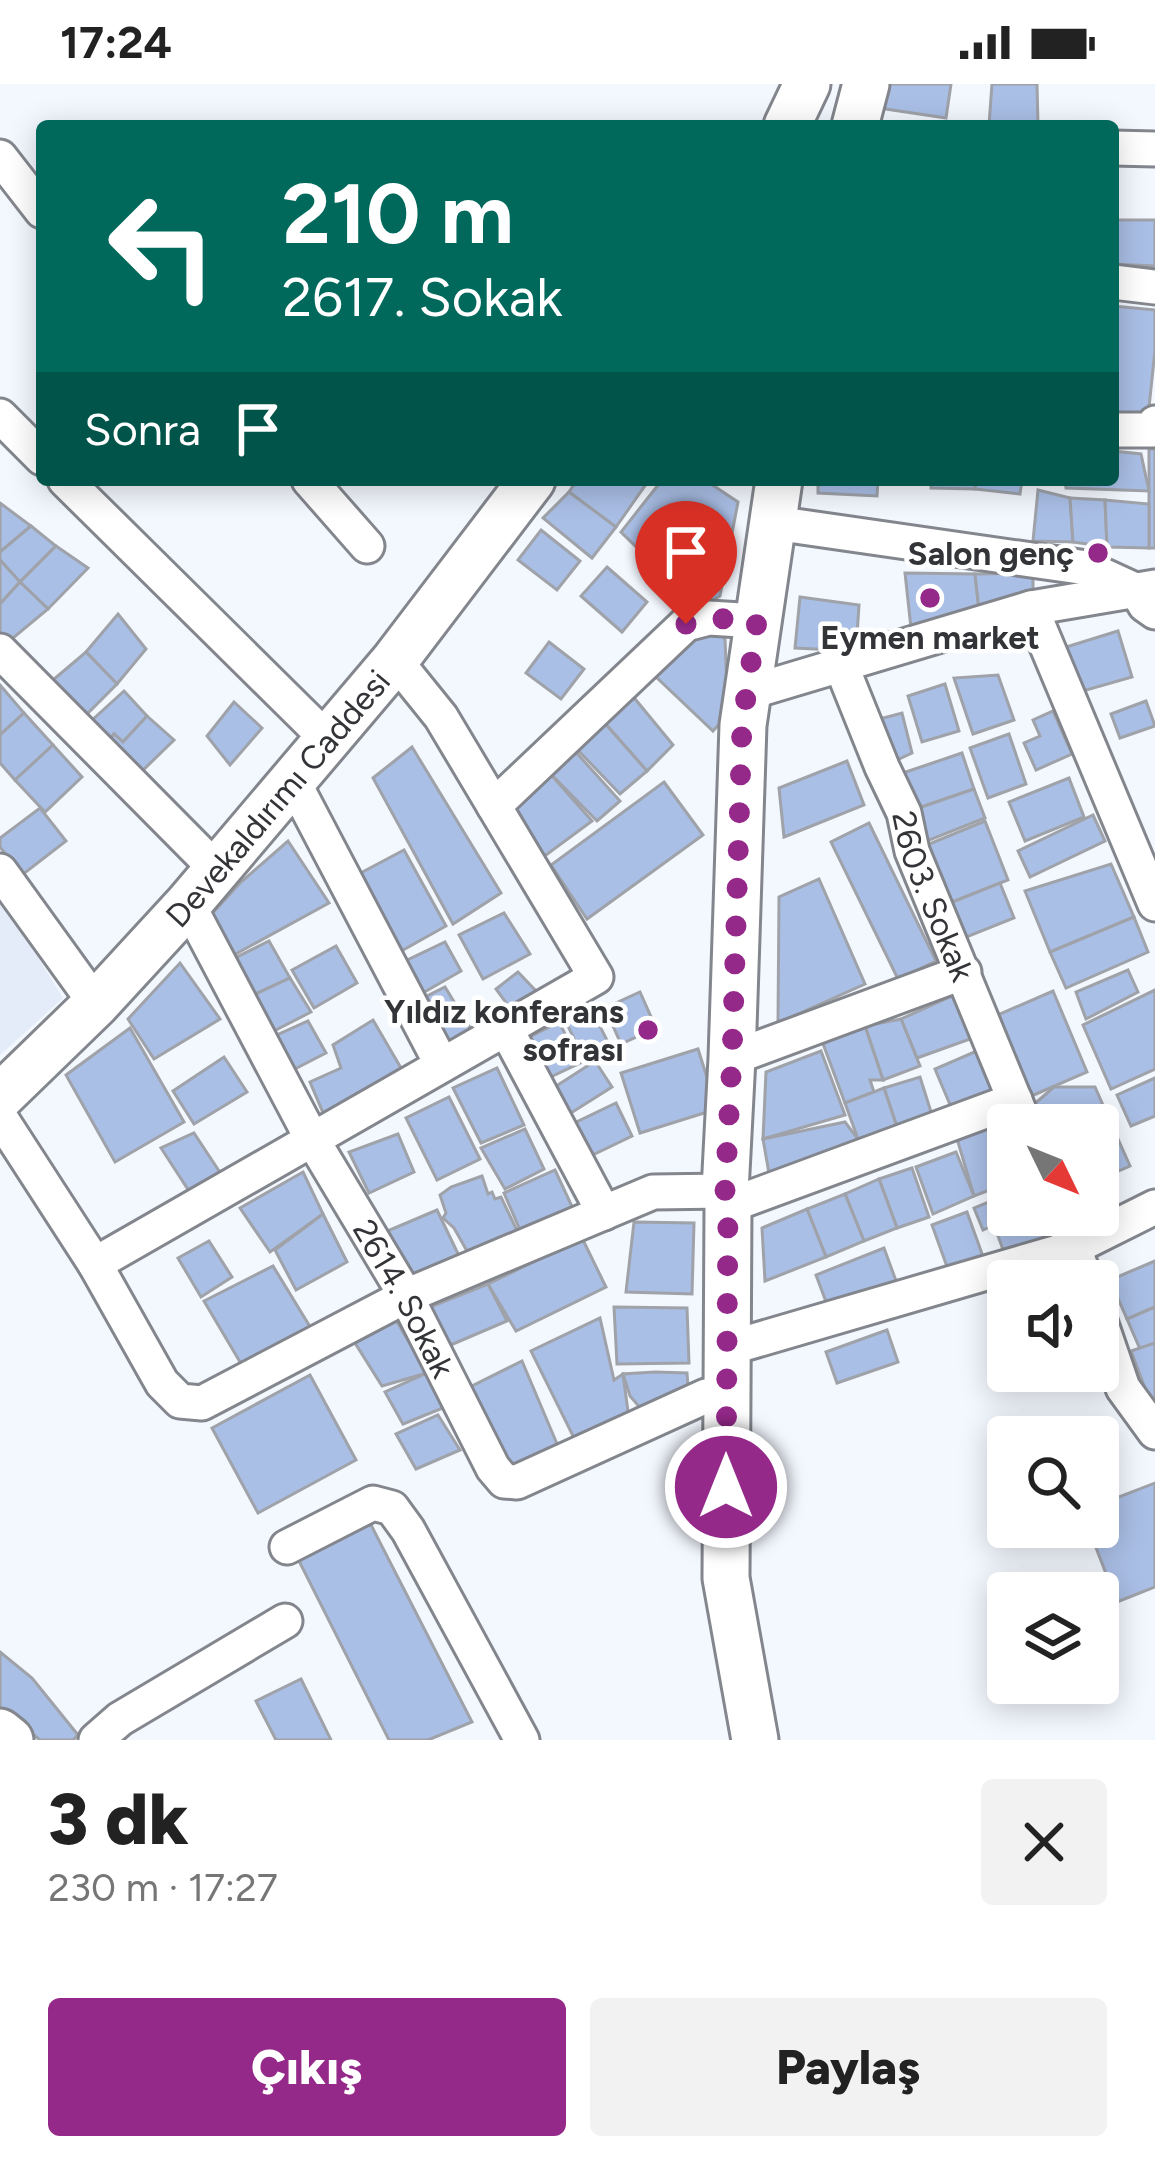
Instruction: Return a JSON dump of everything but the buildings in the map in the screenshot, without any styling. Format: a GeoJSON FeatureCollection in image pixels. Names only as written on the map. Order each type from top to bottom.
{"type":"FeatureCollection","features":[{"type":"Feature","properties":{"kind":"main road"},"geometry":{"type":"LineString","coordinates":[[790,120],[807,84]]}},
{"type":"Feature","properties":{"kind":"main road","name":"Devekaldırımı Caddesi"},"geometry":{"type":"LineString","coordinates":[[0,1097],[96,1004],[188,904],[395,660],[527,486]]}},
{"type":"Feature","properties":{"kind":"main road"},"geometry":{"type":"LineString","coordinates":[[755,1740],[726,1578],[726,1199],[742,725],[776,501]]}},
{"type":"Feature","properties":{"kind":"main road"},"geometry":{"type":"LineString","coordinates":[[0,1732],[10,1740]]}},
{"type":"Feature","properties":{"kind":"street"},"geometry":{"type":"LineString","coordinates":[[1119,148],[1155,149]]}},
{"type":"Feature","properties":{"kind":"street"},"geometry":{"type":"LineString","coordinates":[[0,157],[36,203]]}},
{"type":"Feature","properties":{"kind":"street"},"geometry":{"type":"LineString","coordinates":[[1119,283],[1155,287]]}},
{"type":"Feature","properties":{"kind":"street"},"geometry":{"type":"LineString","coordinates":[[0,416],[36,452]]}},
{"type":"Feature","properties":{"kind":"street"},"geometry":{"type":"LineString","coordinates":[[1119,430],[1152,430],[1155,423]]}},
{"type":"Feature","properties":{"kind":"street"},"geometry":{"type":"LineString","coordinates":[[70,486],[328,740]]}},
{"type":"Feature","properties":{"kind":"street"},"geometry":{"type":"LineString","coordinates":[[314,486],[367,546]]}},
{"type":"Feature","properties":{"kind":"street"},"geometry":{"type":"LineString","coordinates":[[776,501],[1087,568],[1149,597]]}},
{"type":"Feature","properties":{"kind":"street"},"geometry":{"type":"LineString","coordinates":[[747,693],[1031,608],[1149,597]]}},
{"type":"Feature","properties":{"kind":"street"},"geometry":{"type":"LineString","coordinates":[[1031,608],[1155,904]]}},
{"type":"Feature","properties":{"kind":"street"},"geometry":{"type":"LineString","coordinates":[[494,806],[686,624],[710,618],[757,621]]}},
{"type":"Feature","properties":{"kind":"street"},"geometry":{"type":"LineString","coordinates":[[0,651],[216,869]]}},
{"type":"Feature","properties":{"kind":"street"},"geometry":{"type":"LineString","coordinates":[[95,1264],[596,977],[441,717],[395,660]]}},
{"type":"Feature","properties":{"kind":"street","name":"2603. Sokak"},"geometry":{"type":"LineString","coordinates":[[841,665],[1016,1104]]}},
{"type":"Feature","properties":{"kind":"street"},"geometry":{"type":"LineString","coordinates":[[293,782],[442,1065]]}},
{"type":"Feature","properties":{"kind":"street"},"geometry":{"type":"LineString","coordinates":[[0,871],[96,1004]]}},
{"type":"Feature","properties":{"kind":"street","name":"2614. Sokak"},"geometry":{"type":"LineString","coordinates":[[188,904],[504,1481],[517,1482],[706,1396],[726,1395]]}},
{"type":"Feature","properties":{"kind":"street"},"geometry":{"type":"LineString","coordinates":[[732,1058],[964,972]]}},
{"type":"Feature","properties":{"kind":"street"},"geometry":{"type":"LineString","coordinates":[[506,1029],[604,1213]]}},
{"type":"Feature","properties":{"kind":"street"},"geometry":{"type":"LineString","coordinates":[[0,1117],[95,1264],[162,1384],[180,1401],[202,1402],[406,1296],[652,1192],[726,1199],[987,1123]]}},
{"type":"Feature","properties":{"kind":"street"},"geometry":{"type":"LineString","coordinates":[[1119,1218],[1155,1208]]}},
{"type":"Feature","properties":{"kind":"street"},"geometry":{"type":"LineString","coordinates":[[726,1349],[1054,1236]]}},
{"type":"Feature","properties":{"kind":"street"},"geometry":{"type":"LineString","coordinates":[[1119,1376],[1155,1432]]}},
{"type":"Feature","properties":{"kind":"street"},"geometry":{"type":"LineString","coordinates":[[287,1547],[373,1503],[392,1508],[522,1740]]}},
{"type":"Feature","properties":{"kind":"street"},"geometry":{"type":"LineString","coordinates":[[96,1740],[120,1719],[285,1621]]}},
{"type":"Feature","properties":{"kind":"shaded area"},"geometry":{"type":"Polygon","coordinates":[[[0,896],[63,998],[0,1055],[0,896]]]}},
{"type":"Feature","properties":{"kind":"place","name":"Salon genç"},"geometry":{"type":"Point","coordinates":[1098,553]}},
{"type":"Feature","properties":{"kind":"place","name":"Eymen market"},"geometry":{"type":"Point","coordinates":[930,598]}},
{"type":"Feature","properties":{"kind":"place","name":"Yıldız konferans sofrası"},"geometry":{"type":"Point","coordinates":[648,1030]}},
{"type":"Feature","properties":{"kind":"route"},"geometry":{"type":"LineString","coordinates":[[686,624],[710,618],[757,621],[742,725],[725,1191],[726,1487]]}}]}
